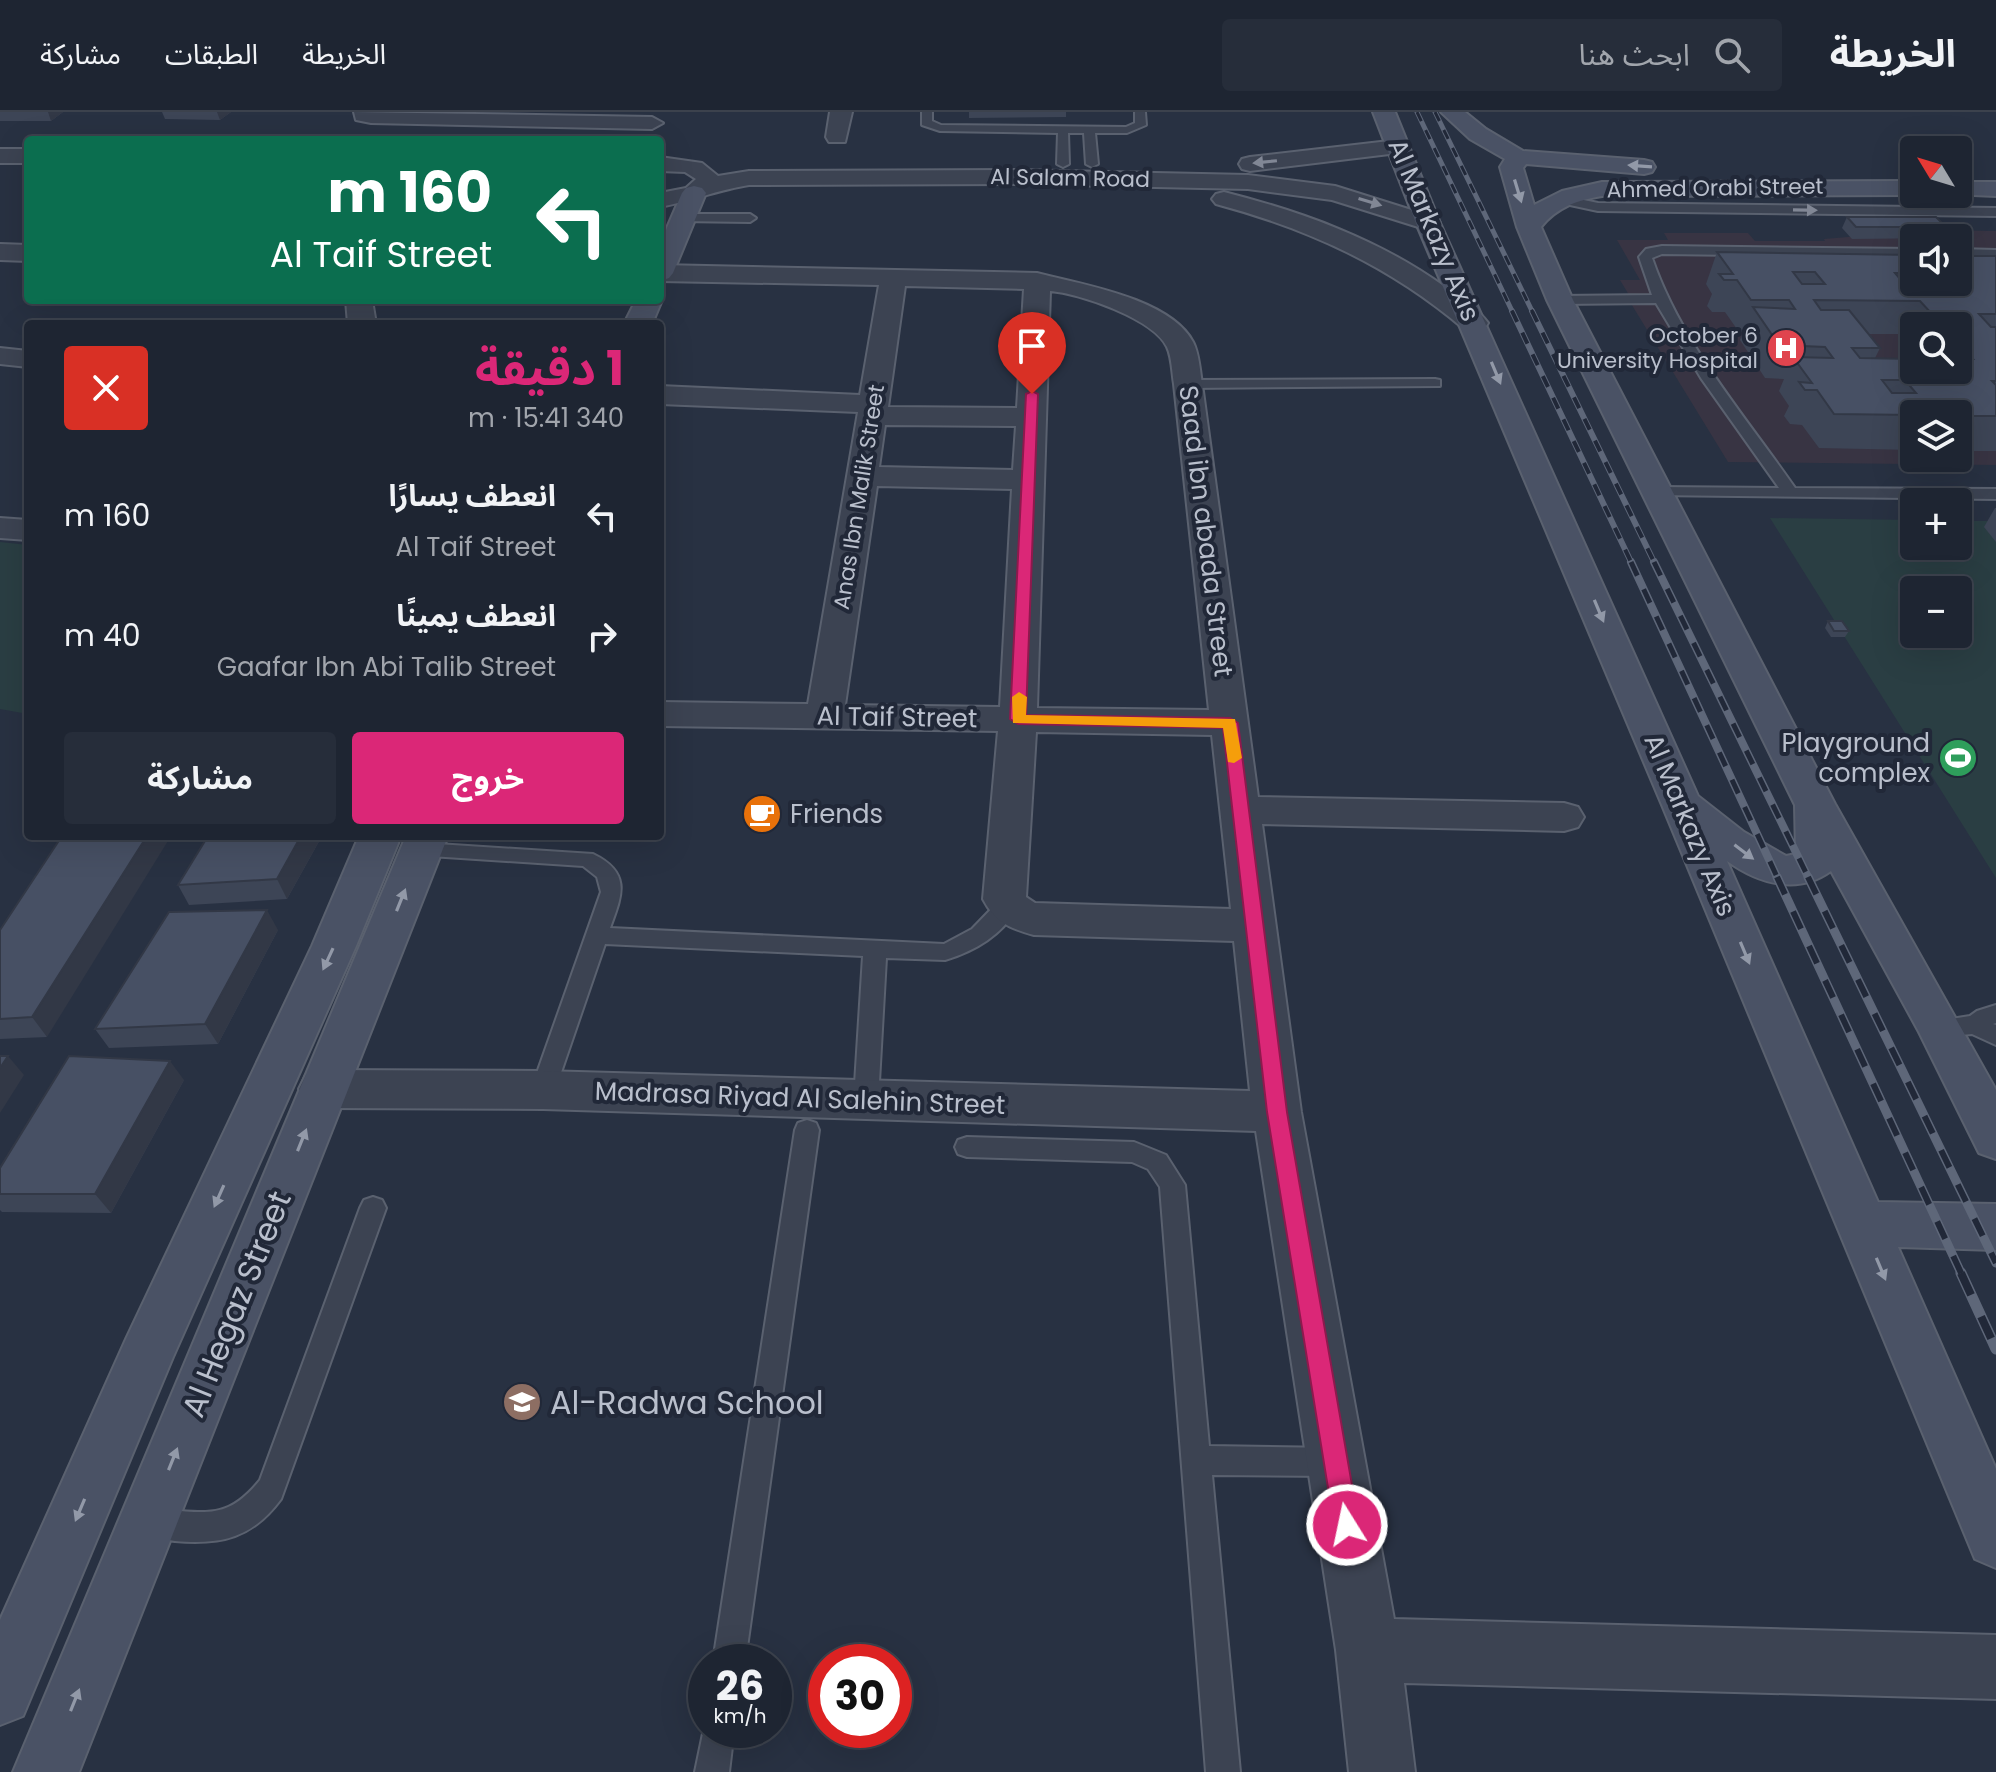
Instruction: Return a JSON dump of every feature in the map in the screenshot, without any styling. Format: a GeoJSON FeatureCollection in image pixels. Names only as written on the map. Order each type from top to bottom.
{"type":"FeatureCollection","features":[{"type":"Feature","properties":{"kind":"main road"},"geometry":{"type":"LineString","coordinates":[[1452,112],[1478,134],[1519,158],[1511,167],[1529,227],[1560,300],[1815,804],[1977,1026],[1996,1138]]}},
{"type":"Feature","properties":{"kind":"main road","name":"Al Markazy Axis"},"geometry":{"type":"LineString","coordinates":[[1391,129],[1428,223],[1474,323],[1996,1538]]}},
{"type":"Feature","properties":{"kind":"main road","name":"Ahmed Orabi Street"},"geometry":{"type":"LineString","coordinates":[[1519,158],[1533,156],[1704,169],[1900,173]]}},
{"type":"Feature","properties":{"kind":"main road"},"geometry":{"type":"LineString","coordinates":[[1591,162],[1578,165],[1573,174],[1586,184],[1602,189]]}},
{"type":"Feature","properties":{"kind":"main road"},"geometry":{"type":"LineString","coordinates":[[1972,173],[1996,173]]}},
{"type":"Feature","properties":{"kind":"main road","name":"Ahmed Orabi Street"},"geometry":{"type":"LineString","coordinates":[[1529,227],[1545,207],[1560,199],[1602,189],[1900,188]]}},
{"type":"Feature","properties":{"kind":"main road"},"geometry":{"type":"LineString","coordinates":[[664,263],[682,218],[700,189]]}},
{"type":"Feature","properties":{"kind":"main road"},"geometry":{"type":"LineString","coordinates":[[1972,189],[1996,189]]}},
{"type":"Feature","properties":{"kind":"main road"},"geometry":{"type":"LineString","coordinates":[[1682,805],[1753,859],[1774,869],[1795,871],[1805,869],[1817,860],[1815,804]]}},
{"type":"Feature","properties":{"kind":"main road","name":"Al Hegaz Street"},"geometry":{"type":"LineString","coordinates":[[46,1772],[323,1089],[410,841]]}},
{"type":"Feature","properties":{"kind":"main road","name":"Al Hegaz Street"},"geometry":{"type":"LineString","coordinates":[[0,1693],[146,1357],[334,946],[410,841]]}},
{"type":"Feature","properties":{"kind":"main road"},"geometry":{"type":"LineString","coordinates":[[1862,1224],[1996,1227]]}},
{"type":"Feature","properties":{"kind":"street"},"geometry":{"type":"LineString","coordinates":[[365,112],[366,116],[376,117],[652,123]]}},
{"type":"Feature","properties":{"kind":"street"},"geometry":{"type":"LineString","coordinates":[[832,112],[841,112],[837,137]]}},
{"type":"Feature","properties":{"kind":"street","name":"Al Salam Road"},"geometry":{"type":"LineString","coordinates":[[667,164],[1232,165],[1308,157],[1391,129]]}},
{"type":"Feature","properties":{"kind":"street"},"geometry":{"type":"LineString","coordinates":[[0,156],[24,156]]}},
{"type":"Feature","properties":{"kind":"street"},"geometry":{"type":"LineString","coordinates":[[1308,157],[1322,173],[1318,181],[1308,188]]}},
{"type":"Feature","properties":{"kind":"street"},"geometry":{"type":"LineString","coordinates":[[667,164],[703,171],[709,180],[700,189]]}},
{"type":"Feature","properties":{"kind":"street"},"geometry":{"type":"LineString","coordinates":[[0,171],[24,171]]}},
{"type":"Feature","properties":{"kind":"street","name":"Al Salam Road"},"geometry":{"type":"LineString","coordinates":[[664,199],[749,178],[1119,178],[1248,182],[1308,188],[1362,199],[1428,223]]}},
{"type":"Feature","properties":{"kind":"street"},"geometry":{"type":"LineString","coordinates":[[1119,178],[1233,201],[1342,238],[1400,265],[1437,290],[1474,323]]}},
{"type":"Feature","properties":{"kind":"street"},"geometry":{"type":"LineString","coordinates":[[0,252],[24,253]]}},
{"type":"Feature","properties":{"kind":"street","name":"Saad ibn abada Street"},"geometry":{"type":"LineString","coordinates":[[664,273],[1037,281],[1112,299],[1155,320],[1180,343],[1188,384],[1277,1112],[1368,1650],[1382,1772]]}},
{"type":"Feature","properties":{"kind":"street","name":"Anas Ibn Malik Street"},"geometry":{"type":"LineString","coordinates":[[825,716],[893,279]]}},
{"type":"Feature","properties":{"kind":"street"},"geometry":{"type":"LineString","coordinates":[[1037,281],[1018,719],[1004,890],[1007,907],[1034,919],[1254,926]]}},
{"type":"Feature","properties":{"kind":"street"},"geometry":{"type":"LineString","coordinates":[[0,356],[24,359]]}},
{"type":"Feature","properties":{"kind":"street"},"geometry":{"type":"LineString","coordinates":[[664,395],[1031,417]]}},
{"type":"Feature","properties":{"kind":"street"},"geometry":{"type":"LineString","coordinates":[[863,476],[1029,480]]}},
{"type":"Feature","properties":{"kind":"street"},"geometry":{"type":"LineString","coordinates":[[0,504],[24,506]]}},
{"type":"Feature","properties":{"kind":"street"},"geometry":{"type":"LineString","coordinates":[[0,528],[24,530]]}},
{"type":"Feature","properties":{"kind":"street","name":"Al Taif Street"},"geometry":{"type":"LineString","coordinates":[[664,714],[1230,723]]}},
{"type":"Feature","properties":{"kind":"street"},"geometry":{"type":"LineString","coordinates":[[1240,810],[1564,817]]}},
{"type":"Feature","properties":{"kind":"street","name":"Madrasa Riyad Al Salehin Street"},"geometry":{"type":"LineString","coordinates":[[323,1089],[543,1090],[1277,1112]]}},
{"type":"Feature","properties":{"kind":"street"},"geometry":{"type":"LineString","coordinates":[[1368,1650],[1996,1667]]}},
{"type":"Feature","properties":{"kind":"lane"},"geometry":{"type":"LineString","coordinates":[[927,112],[926,123],[940,128],[1089,130],[1136,128],[1141,123],[1140,112]]}},
{"type":"Feature","properties":{"kind":"lane"},"geometry":{"type":"LineString","coordinates":[[1063,129],[1063,164]]}},
{"type":"Feature","properties":{"kind":"lane"},"geometry":{"type":"LineString","coordinates":[[1089,130],[1092,164]]}},
{"type":"Feature","properties":{"kind":"lane"},"geometry":{"type":"LineString","coordinates":[[1831,187],[1853,211],[1886,225]]}},
{"type":"Feature","properties":{"kind":"lane"},"geometry":{"type":"LineString","coordinates":[[1560,199],[1598,207],[1996,212]]}},
{"type":"Feature","properties":{"kind":"lane"},"geometry":{"type":"LineString","coordinates":[[1853,211],[1849,217],[1853,225]]}},
{"type":"Feature","properties":{"kind":"lane"},"geometry":{"type":"LineString","coordinates":[[682,218],[750,218]]}},
{"type":"Feature","properties":{"kind":"lane"},"geometry":{"type":"LineString","coordinates":[[1866,239],[1880,252]]}},
{"type":"Feature","properties":{"kind":"lane"},"geometry":{"type":"LineString","coordinates":[[1790,492],[1760,445],[1695,358],[1645,260],[1647,254],[1656,251],[1900,252]]}},
{"type":"Feature","properties":{"kind":"lane"},"geometry":{"type":"LineString","coordinates":[[1972,253],[1996,254]]}},
{"type":"Feature","properties":{"kind":"lane"},"geometry":{"type":"LineString","coordinates":[[1560,300],[1663,299]]}},
{"type":"Feature","properties":{"kind":"lane"},"geometry":{"type":"LineString","coordinates":[[1188,384],[1435,383]]}},
{"type":"Feature","properties":{"kind":"lane"},"geometry":{"type":"LineString","coordinates":[[1658,492],[1996,494]]}},
{"type":"Feature","properties":{"kind":"lane"},"geometry":{"type":"LineString","coordinates":[[410,841],[586,859],[601,866],[611,877],[612,892],[543,1090]]}},
{"type":"Feature","properties":{"kind":"lane"},"geometry":{"type":"LineString","coordinates":[[597,936],[945,952],[972,942],[994,926],[1007,907]]}},
{"type":"Feature","properties":{"kind":"lane"},"geometry":{"type":"LineString","coordinates":[[866,1100],[875,949]]}},
{"type":"Feature","properties":{"kind":"lane"},"geometry":{"type":"LineString","coordinates":[[732,1644],[807,1130]]}},
{"type":"Feature","properties":{"kind":"lane"},"geometry":{"type":"LineString","coordinates":[[967,1147],[1134,1152],[1157,1162],[1172,1185],[1223,1772]]}},
{"type":"Feature","properties":{"kind":"lane"},"geometry":{"type":"LineString","coordinates":[[147,1523],[220,1529],[237,1523],[262,1502],[271,1489],[373,1208]]}},
{"type":"Feature","properties":{"kind":"lane"},"geometry":{"type":"LineString","coordinates":[[1196,1460],[1336,1462]]}},
{"type":"Feature","properties":{"kind":"lane"},"geometry":{"type":"LineString","coordinates":[[712,1772],[715,1748]]}},
{"type":"Feature","properties":{"kind":"shaded area","name":"October 6 University Hospital"},"geometry":{"type":"Polygon","coordinates":[[[1972,231],[1996,231],[1996,465],[1972,465],[1972,400],[1900,400],[1900,464],[1728,462],[1630,302],[1618,302],[1614,295],[1629,295],[1620,280],[1640,280],[1617,240],[1668,240],[1664,233],[1748,233],[1755,241],[1825,241],[1900,233],[1900,296],[1972,296],[1972,231]]]}},
{"type":"Feature","properties":{"kind":"green space","name":"Playground complex"},"geometry":{"type":"Polygon","coordinates":[[[1770,518],[1900,520],[1900,560],[1972,560],[1972,521],[1996,521],[1996,878],[1770,518]]]}},
{"type":"Feature","properties":{"kind":"green space"},"geometry":{"type":"Polygon","coordinates":[[[0,542],[24,545],[24,713],[0,709],[0,542]]]}},
{"type":"Feature","properties":{"kind":"building"},"geometry":{"type":"Polygon","coordinates":[[[1847,217],[1936,217],[1943,224],[1900,224],[1900,227],[1856,227],[1847,217]]]}},
{"type":"Feature","properties":{"kind":"building"},"geometry":{"type":"Polygon","coordinates":[[[1717,252],[1900,255],[1900,273],[1895,273],[1900,279],[1900,296],[1972,296],[1972,256],[1996,256],[1996,314],[1979,314],[1991,327],[1996,327],[1996,381],[1992,381],[1996,385],[1996,416],[1972,416],[1972,400],[1900,400],[1900,415],[1834,414],[1817,390],[1805,390],[1799,382],[1812,383],[1793,357],[1833,358],[1825,347],[1779,345],[1753,307],[1795,309],[1789,300],[1751,300],[1737,280],[1724,280],[1719,274],[1733,274],[1717,252]],[[1793,272],[1802,284],[1825,284],[1815,272],[1793,272]]]}},
{"type":"Feature","properties":{"kind":"building"},"geometry":{"type":"Polygon","coordinates":[[[1828,621],[1842,621],[1849,631],[1834,631],[1828,621]]]}},
{"type":"Feature","properties":{"kind":"building"},"geometry":{"type":"Polygon","coordinates":[[[59,840],[144,840],[32,1017],[0,1019],[0,930],[59,840]]]}},
{"type":"Feature","properties":{"kind":"building"},"geometry":{"type":"Polygon","coordinates":[[[206,840],[299,840],[277,879],[178,885],[206,840]]]}},
{"type":"Feature","properties":{"kind":"building"},"geometry":{"type":"Polygon","coordinates":[[[267,910],[205,1024],[95,1029],[169,912],[267,910]]]}},
{"type":"Feature","properties":{"kind":"building"},"geometry":{"type":"Polygon","coordinates":[[[0,1056],[8,1056],[0,1068],[0,1056]]]}},
{"type":"Feature","properties":{"kind":"building"},"geometry":{"type":"Polygon","coordinates":[[[69,1056],[170,1061],[95,1194],[0,1194],[0,1168],[69,1056]]]}},
{"type":"Feature","properties":{"kind":"railway"},"geometry":{"type":"LineString","coordinates":[[1417,112],[1513,313]]}},
{"type":"Feature","properties":{"kind":"railway"},"geometry":{"type":"LineString","coordinates":[[1435,112],[1533,313]]}},
{"type":"Feature","properties":{"kind":"railway"},"geometry":{"type":"LineString","coordinates":[[1512,311],[1632,564]]}},
{"type":"Feature","properties":{"kind":"railway"},"geometry":{"type":"LineString","coordinates":[[1532,311],[1655,564]]}},
{"type":"Feature","properties":{"kind":"railway"},"geometry":{"type":"LineString","coordinates":[[1631,562],[1778,879]]}},
{"type":"Feature","properties":{"kind":"railway"},"geometry":{"type":"LineString","coordinates":[[1654,562],[1809,879]]}},
{"type":"Feature","properties":{"kind":"railway"},"geometry":{"type":"LineString","coordinates":[[1777,877],[1962,1275]]}},
{"type":"Feature","properties":{"kind":"railway"},"geometry":{"type":"LineString","coordinates":[[1808,877],[1996,1263]]}},
{"type":"Feature","properties":{"kind":"railway"},"geometry":{"type":"LineString","coordinates":[[1961,1273],[1996,1349]]}},
{"type":"Feature","properties":{"kind":"slow traffic"},"geometry":{"type":"LineString","coordinates":[[1019,697],[1018,719],[1230,723],[1234,758]]}},
{"type":"Feature","properties":{"kind":"place","name":"October 6 University Hospital"},"geometry":{"type":"Point","coordinates":[1786,348]}},
{"type":"Feature","properties":{"kind":"place","name":"Playground complex"},"geometry":{"type":"Point","coordinates":[1958,758]}},
{"type":"Feature","properties":{"kind":"place","name":"Friends"},"geometry":{"type":"Point","coordinates":[762,814]}},
{"type":"Feature","properties":{"kind":"place","name":"Al-Radwa School"},"geometry":{"type":"Point","coordinates":[522,1402]}},
{"type":"Feature","properties":{"kind":"route"},"geometry":{"type":"LineString","coordinates":[[1032,394],[1018,719],[1230,723],[1277,1112],[1347,1525]]}}]}
